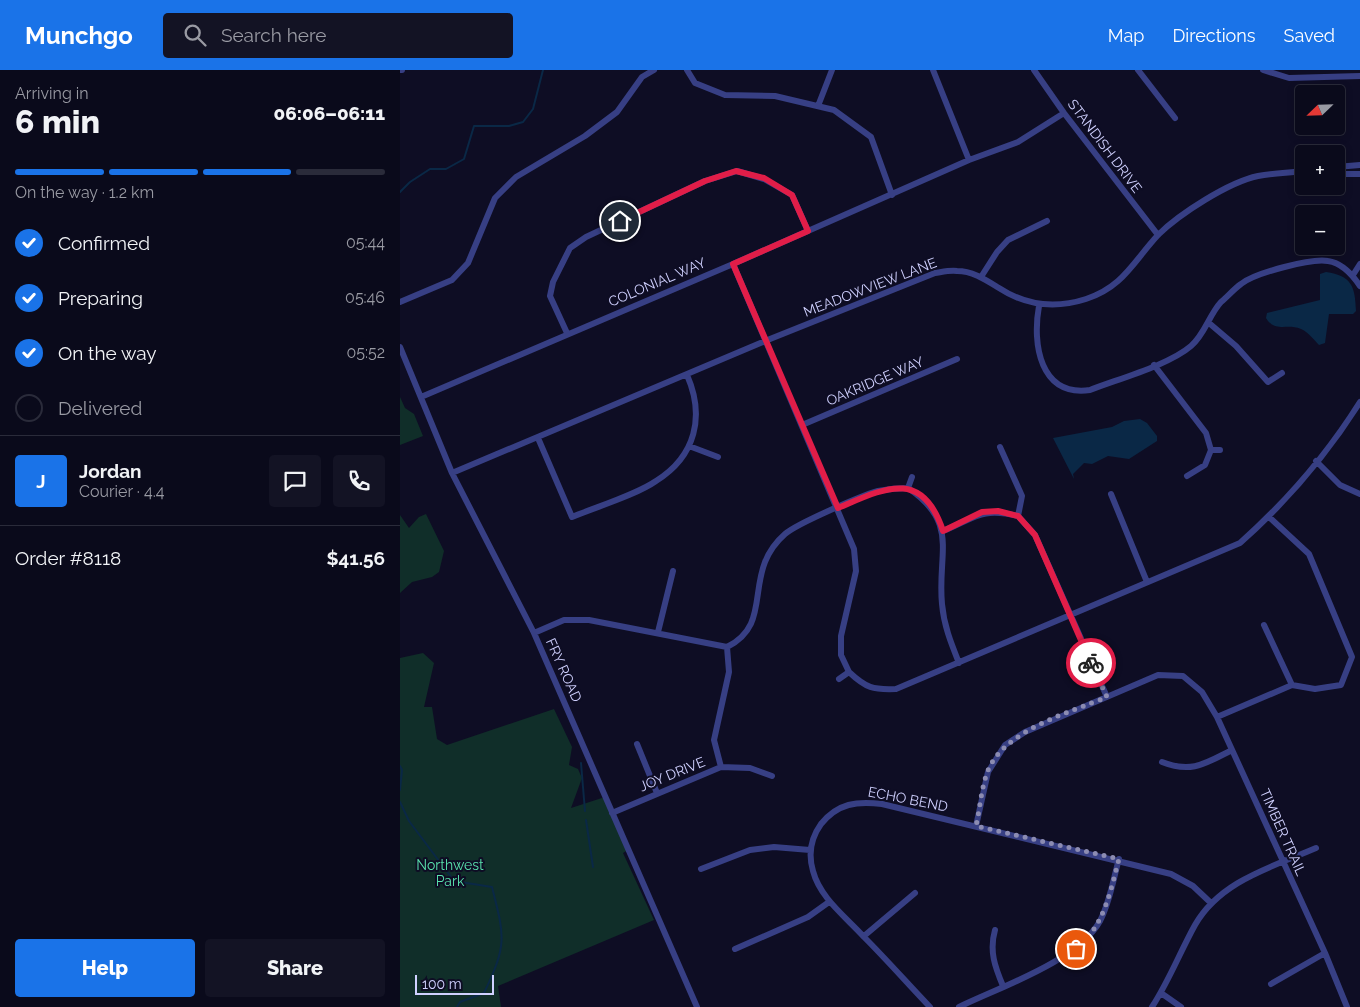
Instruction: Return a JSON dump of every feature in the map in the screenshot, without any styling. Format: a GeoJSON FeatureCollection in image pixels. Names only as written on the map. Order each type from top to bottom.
{"type":"FeatureCollection","features":[{"type":"Feature","properties":{"kind":"street"},"geometry":{"type":"LineString","coordinates":[[400,302],[452,280],[468,263],[495,198],[516,177],[585,136],[616,112],[642,77],[654,70]]}},
{"type":"Feature","properties":{"kind":"street"},"geometry":{"type":"LineString","coordinates":[[687,70],[695,83],[725,95],[775,96],[834,110],[871,137],[892,195]]}},
{"type":"Feature","properties":{"kind":"street"},"geometry":{"type":"LineString","coordinates":[[818,106],[832,70]]}},
{"type":"Feature","properties":{"kind":"street"},"geometry":{"type":"LineString","coordinates":[[933,70],[969,160]]}},
{"type":"Feature","properties":{"kind":"street","name":"STANDISH DRIVE"},"geometry":{"type":"LineString","coordinates":[[1034,70],[1064,113],[1158,235]]}},
{"type":"Feature","properties":{"kind":"street"},"geometry":{"type":"LineString","coordinates":[[1138,70],[1175,118]]}},
{"type":"Feature","properties":{"kind":"street"},"geometry":{"type":"LineString","coordinates":[[1263,70],[1289,78],[1360,77],[1358,70]]}},
{"type":"Feature","properties":{"kind":"street","name":"COLONIAL WAY"},"geometry":{"type":"LineString","coordinates":[[421,398],[969,160],[1018,142],[1064,113]]}},
{"type":"Feature","properties":{"kind":"street"},"geometry":{"type":"LineString","coordinates":[[1345,166],[1360,165]]}},
{"type":"Feature","properties":{"kind":"street"},"geometry":{"type":"LineString","coordinates":[[567,333],[550,296],[554,282],[570,248],[586,237],[705,181],[736,171],[764,178],[792,195],[808,231]]}},
{"type":"Feature","properties":{"kind":"street","name":"MEADOWVIEW LANE"},"geometry":{"type":"LineString","coordinates":[[452,473],[766,341],[935,273],[958,270],[981,276],[1014,296],[1039,306],[1086,300],[1109,289],[1124,278],[1158,235],[1184,213],[1222,192],[1257,176],[1295,172]]}},
{"type":"Feature","properties":{"kind":"street"},"geometry":{"type":"LineString","coordinates":[[1345,174],[1360,174]]}},
{"type":"Feature","properties":{"kind":"street"},"geometry":{"type":"LineString","coordinates":[[981,276],[997,252],[1008,240],[1047,221]]}},
{"type":"Feature","properties":{"kind":"street"},"geometry":{"type":"LineString","coordinates":[[1039,306],[1037,334],[1041,360],[1052,380],[1067,390],[1090,390],[1154,365],[1191,346],[1210,323],[1219,304],[1242,283],[1263,273],[1296,264],[1327,260],[1340,265],[1353,275],[1360,286]]}},
{"type":"Feature","properties":{"kind":"street"},"geometry":{"type":"LineString","coordinates":[[733,264],[854,549],[856,571],[841,636],[841,656],[849,672],[862,684],[876,690],[896,690],[1240,543],[1269,517],[1341,432],[1360,402]]}},
{"type":"Feature","properties":{"kind":"street"},"geometry":{"type":"LineString","coordinates":[[1353,275],[1360,264]]}},
{"type":"Feature","properties":{"kind":"street"},"geometry":{"type":"LineString","coordinates":[[1210,323],[1236,346],[1268,382],[1282,373]]}},
{"type":"Feature","properties":{"kind":"street","name":"FRY ROAD"},"geometry":{"type":"LineString","coordinates":[[400,347],[452,473],[534,633],[697,1007]]}},
{"type":"Feature","properties":{"kind":"street","name":"OAKRIDGE WAY"},"geometry":{"type":"LineString","coordinates":[[802,425],[957,359]]}},
{"type":"Feature","properties":{"kind":"street"},"geometry":{"type":"LineString","coordinates":[[1154,365],[1206,433],[1211,450],[1205,465],[1186,476]]}},
{"type":"Feature","properties":{"kind":"street"},"geometry":{"type":"LineString","coordinates":[[538,438],[572,517],[656,482],[673,468],[690,446],[697,411],[695,393],[687,375]]}},
{"type":"Feature","properties":{"kind":"street"},"geometry":{"type":"LineString","coordinates":[[690,446],[718,457]]}},
{"type":"Feature","properties":{"kind":"street"},"geometry":{"type":"LineString","coordinates":[[1000,447],[1022,496],[1018,516]]}},
{"type":"Feature","properties":{"kind":"street"},"geometry":{"type":"LineString","coordinates":[[1211,450],[1220,450]]}},
{"type":"Feature","properties":{"kind":"street"},"geometry":{"type":"LineString","coordinates":[[1316,461],[1340,485],[1360,494]]}},
{"type":"Feature","properties":{"kind":"street"},"geometry":{"type":"LineString","coordinates":[[908,488],[912,477]]}},
{"type":"Feature","properties":{"kind":"street"},"geometry":{"type":"LineString","coordinates":[[534,633],[564,620],[589,620],[727,647],[741,640],[750,626],[765,562],[774,546],[786,534],[838,508],[877,492],[908,488],[930,504],[938,517],[943,531],[941,602],[945,628],[959,663]]}},
{"type":"Feature","properties":{"kind":"street"},"geometry":{"type":"LineString","coordinates":[[1111,494],[1147,582]]}},
{"type":"Feature","properties":{"kind":"street"},"geometry":{"type":"LineString","coordinates":[[943,531],[982,512],[998,511],[1018,516],[1035,535],[1107,697],[1026,732],[1006,745],[988,772],[976,826]]}},
{"type":"Feature","properties":{"kind":"street"},"geometry":{"type":"LineString","coordinates":[[1217,718],[1292,685],[1315,689],[1341,685],[1352,657],[1309,554],[1269,517]]}},
{"type":"Feature","properties":{"kind":"street"},"geometry":{"type":"LineString","coordinates":[[658,632],[673,571]]}},
{"type":"Feature","properties":{"kind":"street"},"geometry":{"type":"LineString","coordinates":[[1264,625],[1292,685]]}},
{"type":"Feature","properties":{"kind":"street"},"geometry":{"type":"LineString","coordinates":[[721,767],[714,740],[728,672],[727,647]]}},
{"type":"Feature","properties":{"kind":"street"},"geometry":{"type":"LineString","coordinates":[[839,679],[849,672]]}},
{"type":"Feature","properties":{"kind":"street","name":"TIMBER TRAIL"},"geometry":{"type":"LineString","coordinates":[[1107,697],[1158,675],[1183,676],[1202,692],[1232,750],[1325,953],[1347,1007]]}},
{"type":"Feature","properties":{"kind":"street"},"geometry":{"type":"LineString","coordinates":[[637,744],[657,792]]}},
{"type":"Feature","properties":{"kind":"street"},"geometry":{"type":"LineString","coordinates":[[1162,762],[1178,768],[1197,767],[1232,750]]}},
{"type":"Feature","properties":{"kind":"street","name":"JOY DRIVE"},"geometry":{"type":"LineString","coordinates":[[612,813],[657,792],[721,767],[750,768],[772,776]]}},
{"type":"Feature","properties":{"kind":"street","name":"ECHO BEND"},"geometry":{"type":"LineString","coordinates":[[810,850],[818,828],[829,815],[846,804],[863,801],[1119,859],[1171,874],[1193,886],[1211,903]]}},
{"type":"Feature","properties":{"kind":"street"},"geometry":{"type":"LineString","coordinates":[[702,869],[750,850],[774,847],[810,850],[813,872],[829,902],[864,936],[930,1007]]}},
{"type":"Feature","properties":{"kind":"street"},"geometry":{"type":"LineString","coordinates":[[1152,1007],[1196,924],[1211,903],[1238,882],[1316,848]]}},
{"type":"Feature","properties":{"kind":"street"},"geometry":{"type":"LineString","coordinates":[[959,1007],[1066,957],[1086,941],[1100,921],[1108,901],[1119,859]]}},
{"type":"Feature","properties":{"kind":"street"},"geometry":{"type":"LineString","coordinates":[[864,936],[914,893]]}},
{"type":"Feature","properties":{"kind":"street"},"geometry":{"type":"LineString","coordinates":[[735,949],[808,917],[829,902]]}},
{"type":"Feature","properties":{"kind":"street"},"geometry":{"type":"LineString","coordinates":[[995,930],[991,944],[994,967],[1003,986]]}},
{"type":"Feature","properties":{"kind":"street"},"geometry":{"type":"LineString","coordinates":[[1271,984],[1325,953]]}},
{"type":"Feature","properties":{"kind":"street"},"geometry":{"type":"LineString","coordinates":[[1161,993],[1182,1007]]}},
{"type":"Feature","properties":{"kind":"green space"},"geometry":{"type":"Polygon","coordinates":[[[400,397],[405,408],[414,414],[423,436],[400,445],[400,397]]]}},
{"type":"Feature","properties":{"kind":"green space"},"geometry":{"type":"Polygon","coordinates":[[[426,514],[444,551],[439,572],[432,577],[412,582],[400,593],[400,515],[409,528],[419,517],[426,514]]]}},
{"type":"Feature","properties":{"kind":"green space","name":"Northwest Park"},"geometry":{"type":"Polygon","coordinates":[[[423,653],[434,663],[424,707],[432,707],[437,739],[447,745],[554,709],[572,747],[569,765],[578,769],[582,778],[571,808],[605,797],[628,850],[623,853],[654,920],[498,986],[501,1007],[400,1007],[400,658],[423,653]]]}},
{"type":"Feature","properties":{"kind":"water"},"geometry":{"type":"Polygon","coordinates":[[[1326,272],[1342,276],[1347,280],[1355,295],[1356,311],[1353,314],[1329,314],[1325,343],[1319,345],[1308,334],[1296,327],[1277,326],[1270,323],[1266,318],[1267,313],[1320,300],[1320,274],[1326,272]]]}},
{"type":"Feature","properties":{"kind":"water"},"geometry":{"type":"Polygon","coordinates":[[[1140,419],[1147,423],[1157,436],[1157,441],[1129,459],[1108,456],[1092,464],[1084,463],[1073,474],[1074,479],[1053,438],[1112,427],[1124,421],[1140,419]]]}},
{"type":"Feature","properties":{"kind":"waterway"},"geometry":{"type":"LineString","coordinates":[[400,192],[410,182],[430,169],[446,169],[464,159],[474,126],[509,126],[523,122],[533,109],[543,70]]}},
{"type":"Feature","properties":{"kind":"waterway"},"geometry":{"type":"LineString","coordinates":[[581,763],[585,811]]}},
{"type":"Feature","properties":{"kind":"waterway"},"geometry":{"type":"LineString","coordinates":[[400,766],[402,770],[400,790]]}},
{"type":"Feature","properties":{"kind":"waterway"},"geometry":{"type":"LineString","coordinates":[[400,802],[409,821],[454,881],[492,887],[502,941],[497,963],[484,993],[460,1002],[457,1007]]}},
{"type":"Feature","properties":{"kind":"waterway"},"geometry":{"type":"LineString","coordinates":[[586,820],[593,867]]}},
{"type":"Feature","properties":{"kind":"way so far"},"geometry":{"type":"LineString","coordinates":[[1076,949],[1086,941],[1100,921],[1108,901],[1119,859],[976,826],[988,772],[1006,745],[1026,732],[1107,697],[1091,663]]}},
{"type":"Feature","properties":{"kind":"route"},"geometry":{"type":"LineString","coordinates":[[620,221],[705,181],[736,171],[764,178],[792,195],[808,231],[733,264],[838,508],[877,492],[908,488],[930,504],[938,517],[943,531],[982,512],[998,511],[1018,516],[1035,535],[1091,663]]}}]}
